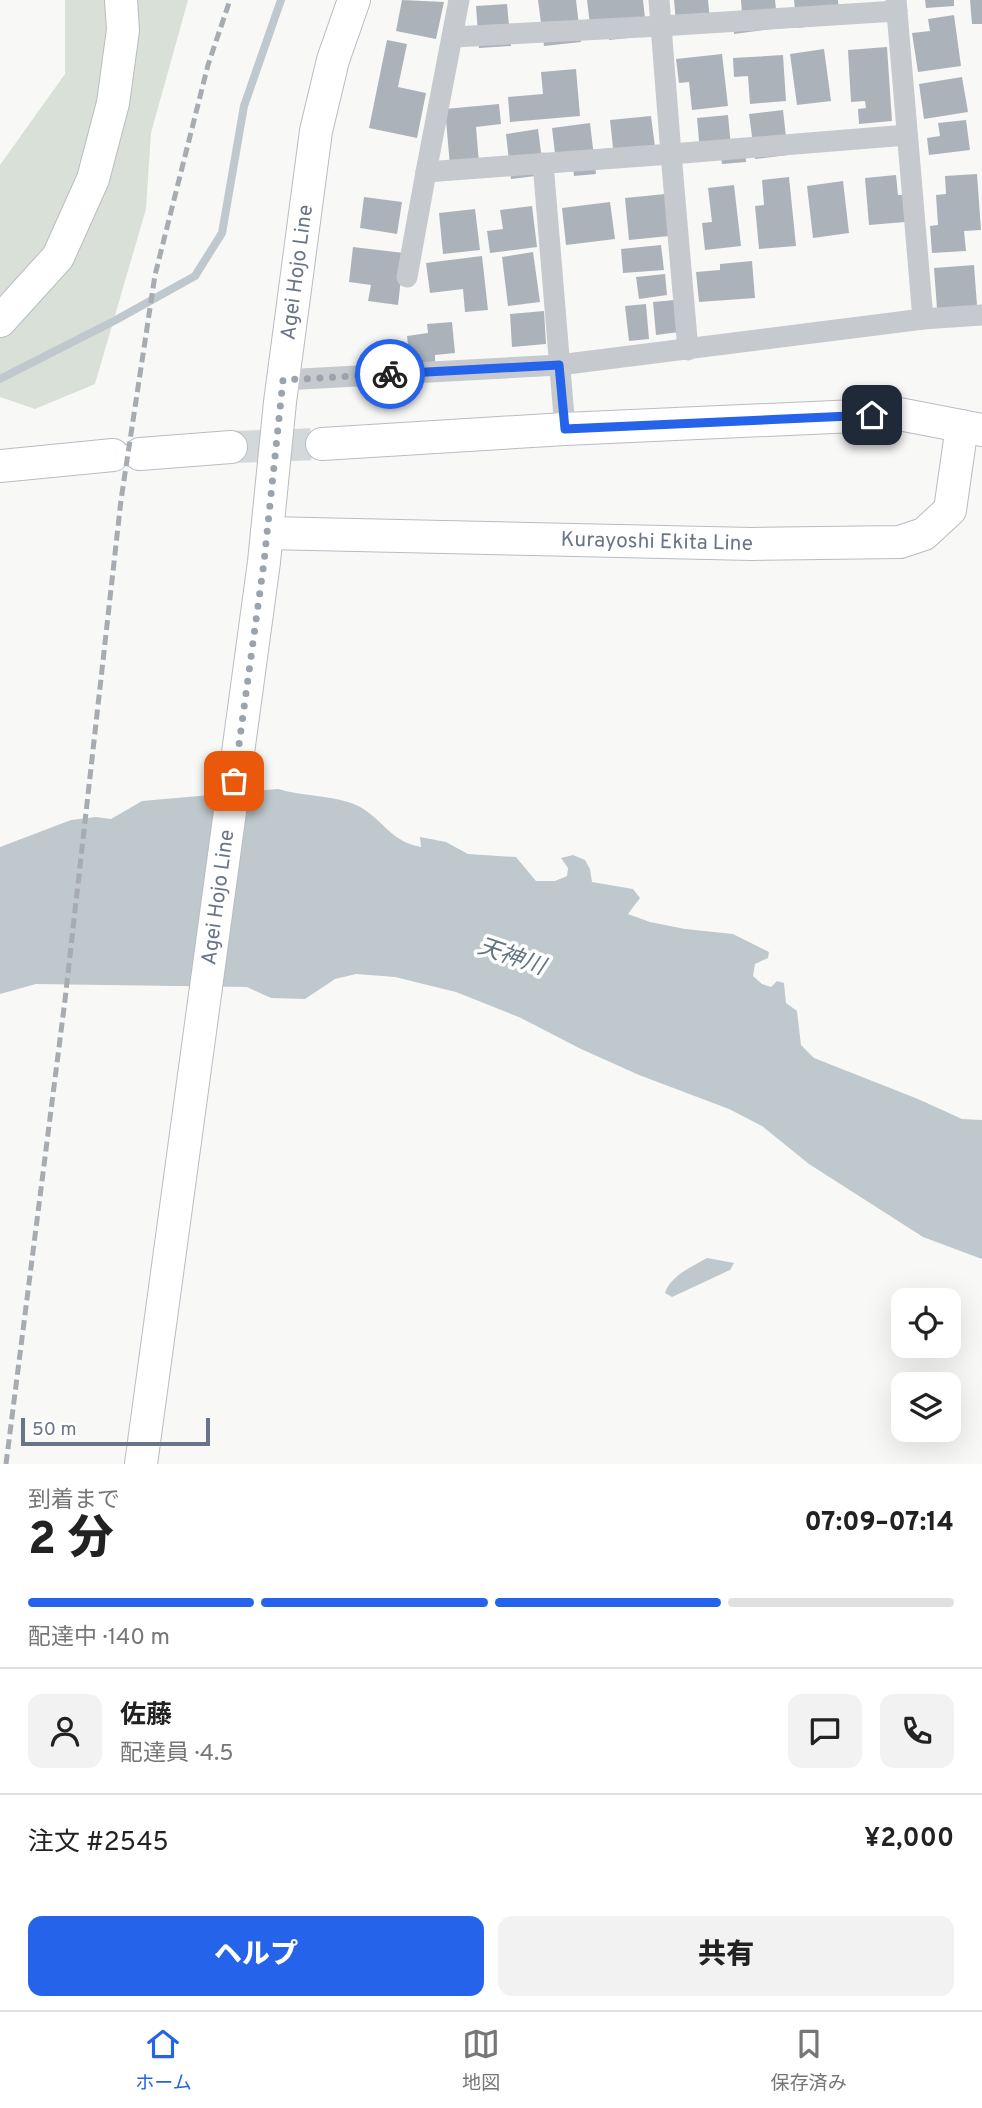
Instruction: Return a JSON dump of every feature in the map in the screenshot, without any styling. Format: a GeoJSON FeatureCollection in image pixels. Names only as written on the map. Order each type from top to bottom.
{"type":"FeatureCollection","features":[{"type":"Feature","properties":{"kind":"main road"},"geometry":{"type":"LineString","coordinates":[[0,321],[58,257],[93,179],[113,103],[122,30],[121,0]]}},
{"type":"Feature","properties":{"kind":"main road","name":"Agei Hojo Line"},"geometry":{"type":"LineString","coordinates":[[141,1464],[265,548],[283,380],[316,131],[333,60],[354,0]]}},
{"type":"Feature","properties":{"kind":"main road","name":"Kurayoshi Ekita Line"},"geometry":{"type":"LineString","coordinates":[[265,548],[900,542],[924,534],[950,510],[972,428],[900,414],[565,429],[322,444]]}},
{"type":"Feature","properties":{"kind":"main road"},"geometry":{"type":"LineString","coordinates":[[0,466],[231,447]]}},
{"type":"Feature","properties":{"kind":"street"},"geometry":{"type":"LineString","coordinates":[[407,277],[459,0]]}},
{"type":"Feature","properties":{"kind":"street"},"geometry":{"type":"LineString","coordinates":[[659,0],[688,350]]}},
{"type":"Feature","properties":{"kind":"street"},"geometry":{"type":"LineString","coordinates":[[453,37],[661,26],[896,5],[923,318]]}},
{"type":"Feature","properties":{"kind":"street"},"geometry":{"type":"LineString","coordinates":[[426,173],[907,135]]}},
{"type":"Feature","properties":{"kind":"street"},"geometry":{"type":"LineString","coordinates":[[543,163],[565,429]]}},
{"type":"Feature","properties":{"kind":"street"},"geometry":{"type":"LineString","coordinates":[[283,380],[559,365],[923,318],[982,315]]}},
{"type":"Feature","properties":{"kind":"shaded area"},"geometry":{"type":"Polygon","coordinates":[[[65,0],[188,0],[151,133],[146,209],[95,384],[35,409],[0,397],[0,165],[65,74],[65,0]]]}},
{"type":"Feature","properties":{"kind":"water","name":"天神川"},"geometry":{"type":"Polygon","coordinates":[[[278,789],[348,802],[368,812],[391,833],[409,844],[421,847],[420,837],[446,842],[468,854],[516,857],[536,881],[555,881],[567,876],[568,868],[561,858],[573,855],[585,860],[592,882],[633,889],[640,898],[628,914],[650,922],[685,929],[733,934],[769,952],[768,958],[755,964],[753,976],[762,984],[771,987],[777,981],[784,983],[786,1003],[797,1011],[801,1045],[814,1058],[962,1119],[982,1120],[982,1259],[923,1237],[809,1164],[762,1126],[729,1109],[639,1075],[521,1018],[456,992],[395,977],[356,974],[335,979],[305,999],[271,998],[247,987],[36,984],[0,994],[0,847],[71,820],[96,817],[111,819],[142,801],[278,789]]]}},
{"type":"Feature","properties":{"kind":"water"},"geometry":{"type":"Polygon","coordinates":[[[707,1258],[734,1263],[730,1270],[672,1297],[665,1293],[672,1281],[707,1258]]]}},
{"type":"Feature","properties":{"kind":"building"},"geometry":{"type":"Polygon","coordinates":[[[402,0],[444,2],[436,39],[396,31],[402,0]]]}},
{"type":"Feature","properties":{"kind":"building"},"geometry":{"type":"Polygon","coordinates":[[[538,0],[576,0],[581,42],[544,46],[538,0]]]}},
{"type":"Feature","properties":{"kind":"building"},"geometry":{"type":"Polygon","coordinates":[[[587,0],[643,0],[647,36],[609,40],[608,23],[590,25],[587,0]]]}},
{"type":"Feature","properties":{"kind":"building"},"geometry":{"type":"Polygon","coordinates":[[[674,0],[708,0],[711,32],[677,34],[674,0]]]}},
{"type":"Feature","properties":{"kind":"building"},"geometry":{"type":"Polygon","coordinates":[[[741,0],[775,0],[778,28],[734,34],[732,15],[742,14],[741,0]]]}},
{"type":"Feature","properties":{"kind":"building"},"geometry":{"type":"Polygon","coordinates":[[[794,0],[838,0],[840,23],[797,28],[794,0]]]}},
{"type":"Feature","properties":{"kind":"building"},"geometry":{"type":"Polygon","coordinates":[[[925,0],[954,0],[954,6],[926,8],[925,0]]]}},
{"type":"Feature","properties":{"kind":"building"},"geometry":{"type":"Polygon","coordinates":[[[970,0],[982,0],[982,24],[972,24],[970,0]]]}},
{"type":"Feature","properties":{"kind":"building"},"geometry":{"type":"Polygon","coordinates":[[[507,4],[511,46],[479,48],[476,6],[507,4]]]}},
{"type":"Feature","properties":{"kind":"building"},"geometry":{"type":"Polygon","coordinates":[[[954,15],[961,66],[918,72],[912,33],[930,31],[928,19],[954,15]]]}},
{"type":"Feature","properties":{"kind":"building"},"geometry":{"type":"Polygon","coordinates":[[[387,40],[407,44],[398,87],[426,93],[417,138],[369,128],[387,40]]]}},
{"type":"Feature","properties":{"kind":"building"},"geometry":{"type":"Polygon","coordinates":[[[887,47],[892,121],[859,124],[858,109],[866,108],[865,101],[851,102],[848,50],[887,47]]]}},
{"type":"Feature","properties":{"kind":"building"},"geometry":{"type":"Polygon","coordinates":[[[824,49],[831,101],[797,105],[790,54],[824,49]]]}},
{"type":"Feature","properties":{"kind":"building"},"geometry":{"type":"Polygon","coordinates":[[[722,54],[728,106],[692,110],[689,82],[679,83],[676,59],[722,54]]]}},
{"type":"Feature","properties":{"kind":"building"},"geometry":{"type":"Polygon","coordinates":[[[783,55],[786,101],[750,104],[748,76],[734,77],[733,58],[783,55]]]}},
{"type":"Feature","properties":{"kind":"building"},"geometry":{"type":"Polygon","coordinates":[[[576,69],[580,116],[510,122],[508,97],[543,94],[541,72],[576,69]]]}},
{"type":"Feature","properties":{"kind":"building"},"geometry":{"type":"Polygon","coordinates":[[[962,77],[968,112],[924,119],[919,84],[962,77]]]}},
{"type":"Feature","properties":{"kind":"building"},"geometry":{"type":"Polygon","coordinates":[[[499,104],[501,124],[476,127],[480,175],[451,177],[445,109],[499,104]]]}},
{"type":"Feature","properties":{"kind":"building"},"geometry":{"type":"Polygon","coordinates":[[[783,110],[788,155],[755,159],[749,114],[783,110]]]}},
{"type":"Feature","properties":{"kind":"building"},"geometry":{"type":"Polygon","coordinates":[[[728,115],[731,147],[745,145],[746,162],[722,164],[720,150],[700,152],[697,118],[728,115]]]}},
{"type":"Feature","properties":{"kind":"building"},"geometry":{"type":"Polygon","coordinates":[[[651,116],[657,162],[615,166],[610,120],[651,116]]]}},
{"type":"Feature","properties":{"kind":"building"},"geometry":{"type":"Polygon","coordinates":[[[966,120],[970,150],[929,155],[927,138],[940,136],[938,123],[966,120]]]}},
{"type":"Feature","properties":{"kind":"building"},"geometry":{"type":"Polygon","coordinates":[[[590,123],[596,174],[574,176],[573,168],[557,170],[552,128],[590,123]]]}},
{"type":"Feature","properties":{"kind":"building"},"geometry":{"type":"Polygon","coordinates":[[[538,129],[544,175],[511,179],[506,134],[538,129]]]}},
{"type":"Feature","properties":{"kind":"building"},"geometry":{"type":"Polygon","coordinates":[[[977,174],[981,230],[964,231],[966,251],[932,253],[930,226],[938,225],[936,195],[946,194],[945,176],[977,174]]]}},
{"type":"Feature","properties":{"kind":"building"},"geometry":{"type":"Polygon","coordinates":[[[896,175],[898,195],[903,195],[905,222],[869,225],[865,178],[896,175]]]}},
{"type":"Feature","properties":{"kind":"building"},"geometry":{"type":"Polygon","coordinates":[[[789,177],[796,246],[759,249],[755,206],[764,205],[762,180],[789,177]]]}},
{"type":"Feature","properties":{"kind":"building"},"geometry":{"type":"Polygon","coordinates":[[[843,181],[849,233],[813,238],[807,186],[843,181]]]}},
{"type":"Feature","properties":{"kind":"building"},"geometry":{"type":"Polygon","coordinates":[[[734,185],[741,246],[705,250],[702,223],[712,222],[708,188],[734,185]]]}},
{"type":"Feature","properties":{"kind":"building"},"geometry":{"type":"Polygon","coordinates":[[[665,194],[669,236],[629,240],[625,198],[665,194]]]}},
{"type":"Feature","properties":{"kind":"building"},"geometry":{"type":"Polygon","coordinates":[[[364,197],[402,202],[397,234],[360,228],[364,197]]]}},
{"type":"Feature","properties":{"kind":"building"},"geometry":{"type":"Polygon","coordinates":[[[610,202],[615,239],[566,245],[562,208],[610,202]]]}},
{"type":"Feature","properties":{"kind":"building"},"geometry":{"type":"Polygon","coordinates":[[[532,206],[537,247],[490,253],[487,231],[503,229],[500,210],[532,206]]]}},
{"type":"Feature","properties":{"kind":"building"},"geometry":{"type":"Polygon","coordinates":[[[475,209],[480,250],[443,254],[439,213],[475,209]]]}},
{"type":"Feature","properties":{"kind":"building"},"geometry":{"type":"Polygon","coordinates":[[[661,245],[664,270],[623,273],[621,249],[661,245]]]}},
{"type":"Feature","properties":{"kind":"building"},"geometry":{"type":"Polygon","coordinates":[[[353,247],[404,253],[398,305],[368,301],[371,285],[349,282],[353,247]]]}},
{"type":"Feature","properties":{"kind":"building"},"geometry":{"type":"Polygon","coordinates":[[[533,252],[540,302],[508,306],[502,257],[533,252]]]}},
{"type":"Feature","properties":{"kind":"building"},"geometry":{"type":"Polygon","coordinates":[[[482,256],[488,310],[465,312],[463,289],[430,293],[426,263],[482,256]]]}},
{"type":"Feature","properties":{"kind":"building"},"geometry":{"type":"Polygon","coordinates":[[[752,261],[755,298],[699,302],[696,272],[720,270],[720,264],[752,261]]]}},
{"type":"Feature","properties":{"kind":"building"},"geometry":{"type":"Polygon","coordinates":[[[974,265],[978,319],[938,322],[934,268],[974,265]]]}},
{"type":"Feature","properties":{"kind":"building"},"geometry":{"type":"Polygon","coordinates":[[[665,274],[667,295],[639,299],[636,277],[665,274]]]}},
{"type":"Feature","properties":{"kind":"building"},"geometry":{"type":"Polygon","coordinates":[[[675,300],[679,332],[656,335],[653,302],[675,300]]]}},
{"type":"Feature","properties":{"kind":"building"},"geometry":{"type":"Polygon","coordinates":[[[646,304],[649,339],[629,341],[625,306],[646,304]]]}},
{"type":"Feature","properties":{"kind":"building"},"geometry":{"type":"Polygon","coordinates":[[[544,311],[546,344],[512,347],[510,314],[544,311]]]}},
{"type":"Feature","properties":{"kind":"building"},"geometry":{"type":"Polygon","coordinates":[[[452,322],[455,353],[435,355],[435,362],[410,365],[407,336],[428,333],[427,324],[452,322]]]}},
{"type":"Feature","properties":{"kind":"waterway"},"geometry":{"type":"LineString","coordinates":[[0,379],[195,276],[222,233],[244,106],[281,0]]}},
{"type":"Feature","properties":{"kind":"tunnel"},"geometry":{"type":"LineString","coordinates":[[231,447],[322,444]]}},
{"type":"Feature","properties":{"kind":"railway"},"geometry":{"type":"LineString","coordinates":[[6,1464],[65,1000],[121,500],[155,275],[208,65],[230,0]]}},
{"type":"Feature","properties":{"kind":"way so far"},"geometry":{"type":"LineString","coordinates":[[234,781],[264,562],[283,380],[390,374]]}},
{"type":"Feature","properties":{"kind":"route"},"geometry":{"type":"LineString","coordinates":[[390,374],[559,365],[565,429],[872,415]]}}]}
